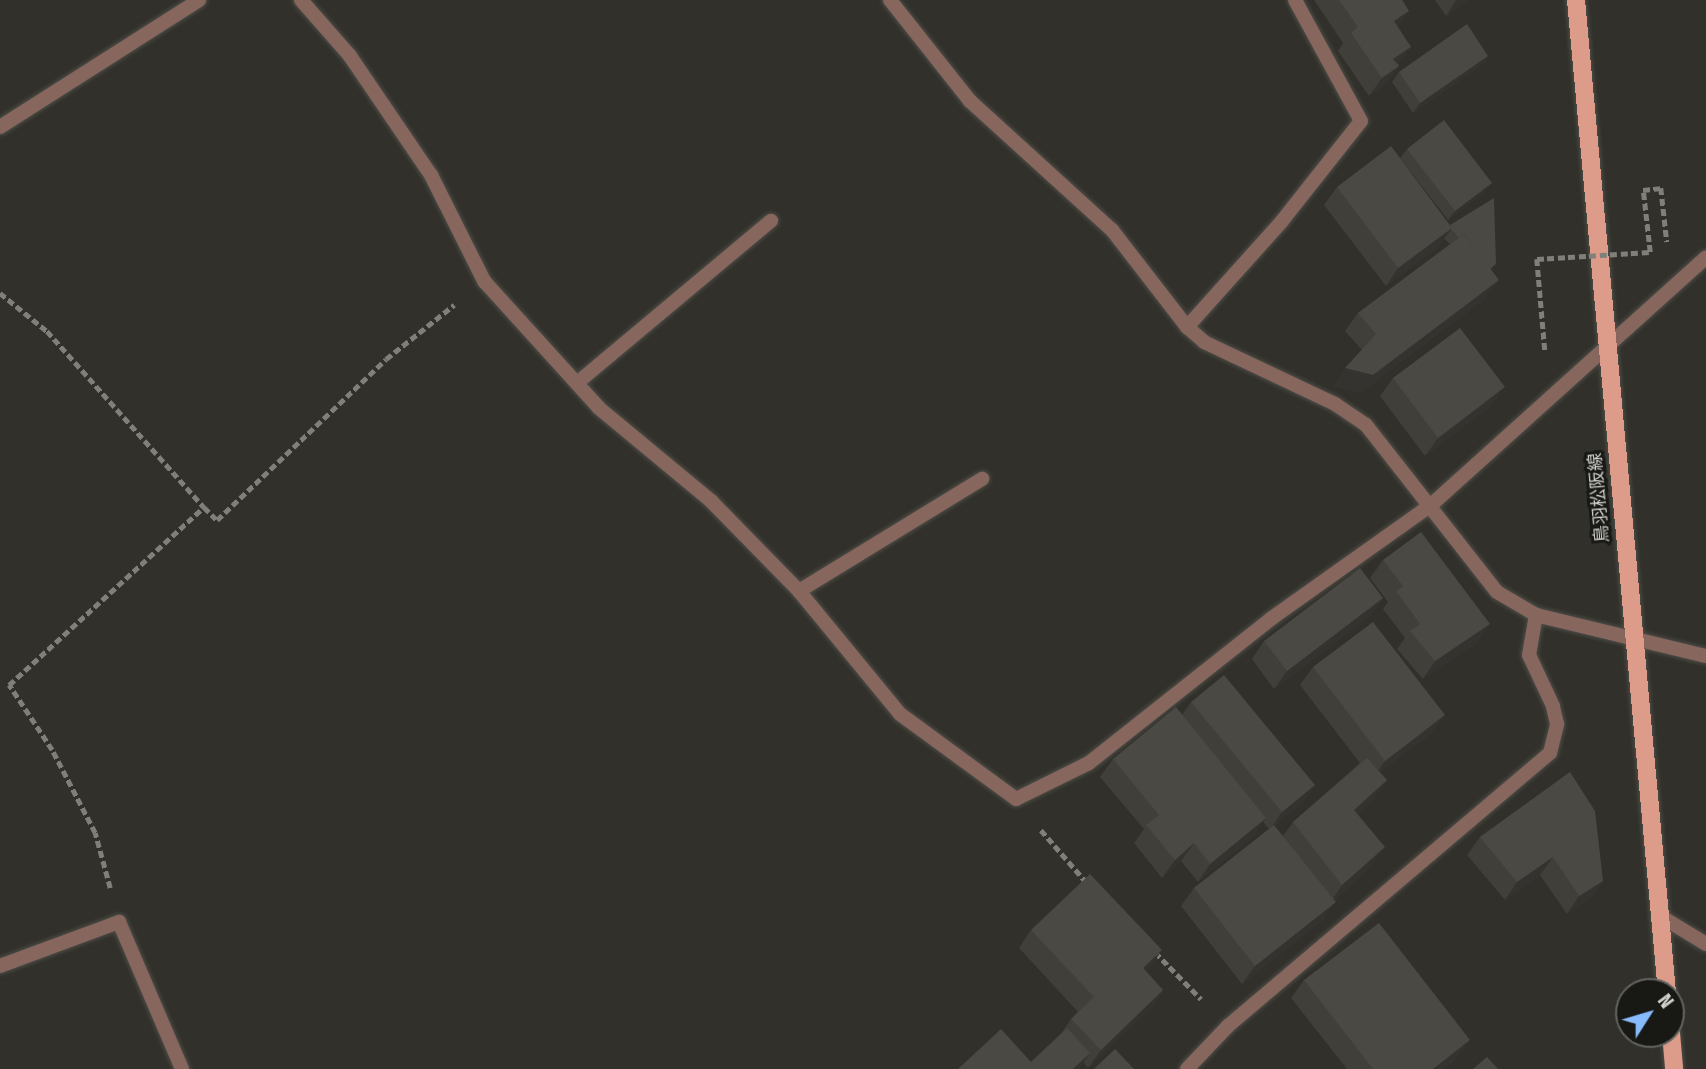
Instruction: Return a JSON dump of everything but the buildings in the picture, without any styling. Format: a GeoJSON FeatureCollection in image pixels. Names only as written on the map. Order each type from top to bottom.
{"type":"FeatureCollection","features":[{"type":"Feature","properties":{"kind":"main road","name":"鳥羽松阪線"},"geometry":{"type":"LineString","coordinates":[[1576,0],[1632,641],[1666,978]]}},
{"type":"Feature","properties":{"kind":"main road"},"geometry":{"type":"LineString","coordinates":[[1672,1048],[1674,1069]]}},
{"type":"Feature","properties":{"kind":"street"},"geometry":{"type":"LineString","coordinates":[[0,127],[199,0]]}},
{"type":"Feature","properties":{"kind":"street"},"geometry":{"type":"LineString","coordinates":[[301,0],[350,57],[431,175],[484,281],[599,408],[711,501],[799,591],[900,714],[999,791],[1016,799],[1089,763],[1272,618],[1431,505],[1706,257]]}},
{"type":"Feature","properties":{"kind":"street"},"geometry":{"type":"LineString","coordinates":[[890,0],[970,101],[1112,230],[1187,327],[1205,342],[1349,412],[1366,425],[1431,505],[1485,581],[1536,615],[1632,641],[1706,656]]}},
{"type":"Feature","properties":{"kind":"street"},"geometry":{"type":"LineString","coordinates":[[1187,327],[1282,221],[1361,121],[1295,0]]}},
{"type":"Feature","properties":{"kind":"street"},"geometry":{"type":"LineString","coordinates":[[578,383],[771,221]]}},
{"type":"Feature","properties":{"kind":"street"},"geometry":{"type":"LineString","coordinates":[[799,591],[982,479]]}},
{"type":"Feature","properties":{"kind":"street"},"geometry":{"type":"LineString","coordinates":[[1187,1069],[1228,1026],[1550,753],[1556,724],[1553,706],[1529,655],[1536,615]]}},
{"type":"Feature","properties":{"kind":"street"},"geometry":{"type":"LineString","coordinates":[[1660,916],[1706,944]]}},
{"type":"Feature","properties":{"kind":"street"},"geometry":{"type":"LineString","coordinates":[[0,966],[119,922],[182,1069]]}},
{"type":"Feature","properties":{"kind":"path"},"geometry":{"type":"LineString","coordinates":[[1546,359],[1536,259],[1650,252],[1643,190],[1661,188],[1667,242]]}},
{"type":"Feature","properties":{"kind":"path"},"geometry":{"type":"LineString","coordinates":[[0,293],[47,331],[217,520],[386,359],[484,281]]}},
{"type":"Feature","properties":{"kind":"path"},"geometry":{"type":"LineString","coordinates":[[119,922],[95,833],[52,750],[9,685],[204,507]]}},
{"type":"Feature","properties":{"kind":"path"},"geometry":{"type":"LineString","coordinates":[[1016,799],[1094,891]]}},
{"type":"Feature","properties":{"kind":"path"},"geometry":{"type":"LineString","coordinates":[[1152,949],[1228,1026]]}}]}
